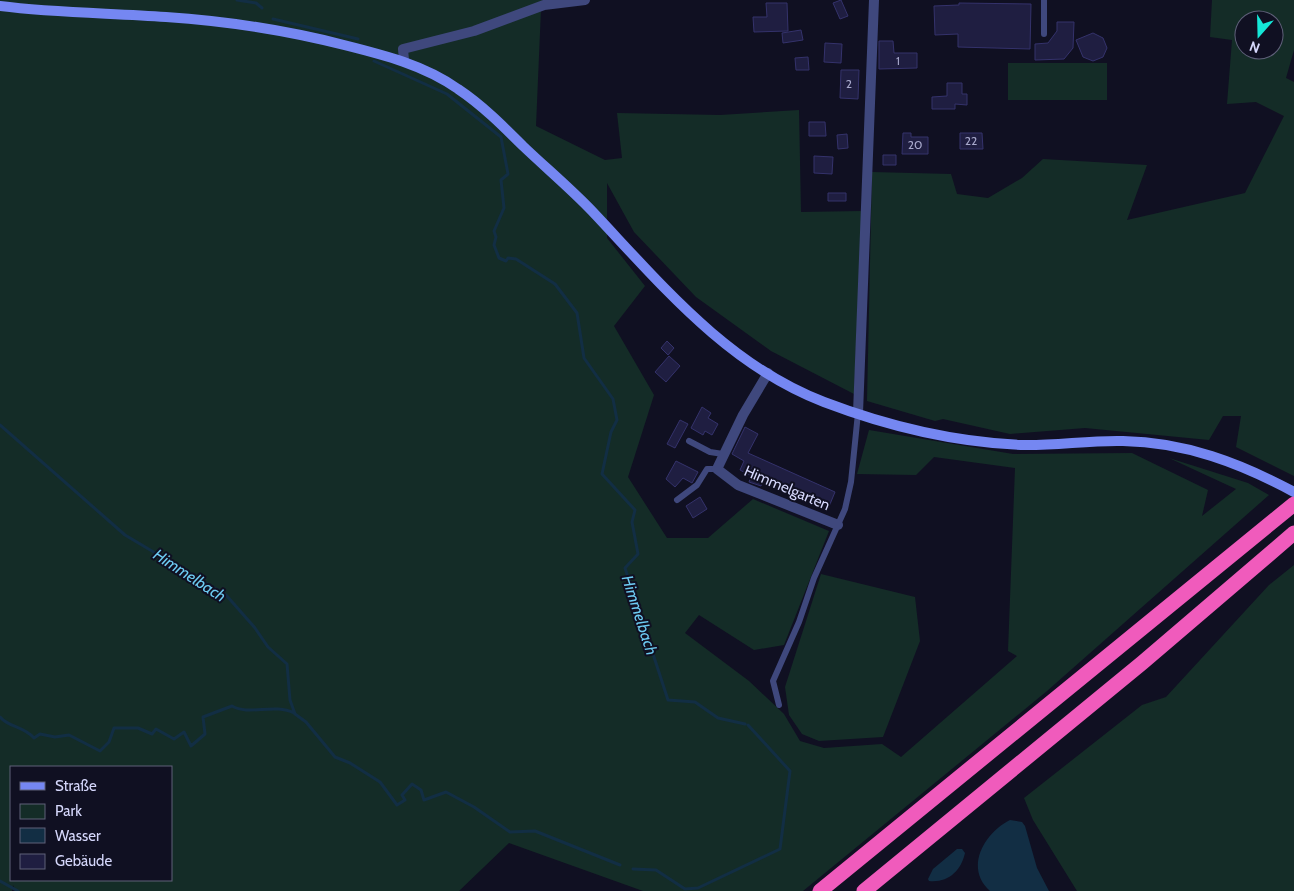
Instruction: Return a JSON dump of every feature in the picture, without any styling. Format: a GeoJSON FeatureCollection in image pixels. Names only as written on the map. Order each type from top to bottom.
{"type":"FeatureCollection","features":[{"type":"Feature","properties":{"kind":"highway"},"geometry":{"type":"LineString","coordinates":[[820,891],[1294,504]]}},
{"type":"Feature","properties":{"kind":"highway"},"geometry":{"type":"LineString","coordinates":[[864,891],[1142,663],[1294,533]]}},
{"type":"Feature","properties":{"kind":"street"},"geometry":{"type":"LineString","coordinates":[[404,60],[403,50],[474,31],[544,4],[584,0]]}},
{"type":"Feature","properties":{"kind":"street"},"geometry":{"type":"LineString","coordinates":[[858,413],[874,0]]}},
{"type":"Feature","properties":{"kind":"street"},"geometry":{"type":"LineString","coordinates":[[0,6],[47,12],[162,16],[244,24],[308,36],[404,60],[457,88],[499,123],[589,208],[680,304],[726,344],[768,373],[821,401],[923,432],[967,440],[1024,445],[1123,441],[1181,447],[1218,457],[1264,476],[1294,492]]}},
{"type":"Feature","properties":{"kind":"street"},"geometry":{"type":"LineString","coordinates":[[717,468],[743,415],[768,373]]}},
{"type":"Feature","properties":{"kind":"street","name":"Himmelgarten"},"geometry":{"type":"LineString","coordinates":[[717,468],[738,485],[838,525]]}},
{"type":"Feature","properties":{"kind":"lane"},"geometry":{"type":"LineString","coordinates":[[1044,0],[1044,34]]}},
{"type":"Feature","properties":{"kind":"lane"},"geometry":{"type":"LineString","coordinates":[[779,705],[774,681],[799,622],[814,578],[845,509],[851,482],[858,413]]}},
{"type":"Feature","properties":{"kind":"lane"},"geometry":{"type":"LineString","coordinates":[[688,441],[710,452],[723,454]]}},
{"type":"Feature","properties":{"kind":"lane"},"geometry":{"type":"LineString","coordinates":[[677,500],[697,485],[707,469],[717,468]]}},
{"type":"Feature","properties":{"kind":"green space"},"geometry":{"type":"Polygon","coordinates":[[[0,0],[553,0],[538,2],[541,9],[536,126],[605,160],[622,158],[617,113],[720,115],[799,110],[801,212],[862,211],[854,394],[771,351],[696,297],[634,232],[607,183],[607,238],[645,286],[614,326],[654,395],[628,477],[667,538],[708,538],[753,499],[829,531],[784,645],[754,650],[699,615],[685,633],[749,681],[784,714],[800,741],[824,748],[882,744],[901,757],[1017,656],[1008,651],[1015,468],[934,457],[916,475],[857,474],[869,430],[1013,454],[1132,453],[1208,490],[1202,516],[1236,489],[1169,458],[1248,483],[1269,495],[1047,691],[803,891],[643,891],[509,843],[459,891],[16,891],[13,885],[12,891],[0,891],[0,0]]]}},
{"type":"Feature","properties":{"kind":"green space"},"geometry":{"type":"Polygon","coordinates":[[[1212,0],[1294,0],[1294,50],[1286,78],[1294,82],[1294,476],[1236,447],[1241,416],[1223,416],[1209,440],[1085,428],[1010,434],[943,419],[935,421],[867,401],[872,172],[951,174],[957,194],[988,198],[1022,178],[1043,159],[1147,165],[1127,220],[1245,193],[1284,116],[1256,102],[1227,104],[1232,40],[1210,37],[1212,0]]]}},
{"type":"Feature","properties":{"kind":"green space"},"geometry":{"type":"Polygon","coordinates":[[[1008,63],[1107,63],[1107,100],[1008,100],[1008,63]]]}},
{"type":"Feature","properties":{"kind":"green space"},"geometry":{"type":"Polygon","coordinates":[[[1294,565],[1294,891],[1077,891],[1033,820],[1024,798],[1142,705],[1166,697],[1269,585],[1294,565]]]}},
{"type":"Feature","properties":{"kind":"green space"},"geometry":{"type":"Polygon","coordinates":[[[821,574],[915,597],[920,641],[883,737],[819,741],[802,734],[789,715],[785,687],[821,574]]]}},
{"type":"Feature","properties":{"kind":"water"},"geometry":{"type":"Polygon","coordinates":[[[1010,820],[1022,822],[1025,826],[1037,868],[1049,891],[990,891],[982,882],[978,862],[985,842],[992,833],[1010,820]]]}},
{"type":"Feature","properties":{"kind":"water"},"geometry":{"type":"Polygon","coordinates":[[[957,849],[962,849],[965,853],[957,870],[948,878],[929,881],[928,879],[933,869],[957,849]]]}},
{"type":"Feature","properties":{"kind":"building"},"geometry":{"type":"Polygon","coordinates":[[[841,0],[848,16],[840,19],[833,3],[841,0]]]}},
{"type":"Feature","properties":{"kind":"building"},"geometry":{"type":"Polygon","coordinates":[[[766,3],[787,3],[788,31],[754,32],[753,17],[767,17],[766,3]]]}},
{"type":"Feature","properties":{"kind":"building"},"geometry":{"type":"Polygon","coordinates":[[[959,3],[1031,4],[1030,49],[958,47],[958,34],[935,35],[934,6],[959,5],[959,3]]]}},
{"type":"Feature","properties":{"kind":"building"},"geometry":{"type":"Polygon","coordinates":[[[1057,22],[1074,22],[1073,48],[1064,59],[1035,60],[1035,44],[1048,43],[1057,31],[1057,22]]]}},
{"type":"Feature","properties":{"kind":"building"},"geometry":{"type":"Polygon","coordinates":[[[801,30],[803,40],[783,43],[782,33],[801,30]]]}},
{"type":"Feature","properties":{"kind":"building"},"geometry":{"type":"Polygon","coordinates":[[[1093,33],[1103,38],[1107,48],[1103,57],[1093,61],[1083,57],[1076,40],[1093,33]]]}},
{"type":"Feature","properties":{"kind":"building"},"geometry":{"type":"Polygon","coordinates":[[[879,41],[893,41],[894,53],[917,53],[917,68],[879,69],[879,41]]]}},
{"type":"Feature","properties":{"kind":"building"},"geometry":{"type":"Polygon","coordinates":[[[825,43],[842,44],[841,63],[824,62],[825,43]]]}},
{"type":"Feature","properties":{"kind":"building"},"geometry":{"type":"Polygon","coordinates":[[[808,57],[809,70],[796,70],[795,58],[808,57]]]}},
{"type":"Feature","properties":{"kind":"building"},"geometry":{"type":"Polygon","coordinates":[[[841,70],[859,70],[858,99],[840,98],[841,70]]]}},
{"type":"Feature","properties":{"kind":"building"},"geometry":{"type":"Polygon","coordinates":[[[947,83],[962,83],[962,94],[967,94],[967,105],[955,104],[955,109],[932,109],[932,97],[947,96],[947,83]]]}},
{"type":"Feature","properties":{"kind":"building"},"geometry":{"type":"Polygon","coordinates":[[[809,122],[825,122],[826,136],[809,136],[809,122]]]}},
{"type":"Feature","properties":{"kind":"building"},"geometry":{"type":"Polygon","coordinates":[[[903,133],[911,133],[911,137],[928,137],[928,154],[902,154],[903,133]]]}},
{"type":"Feature","properties":{"kind":"building"},"geometry":{"type":"Polygon","coordinates":[[[960,133],[982,133],[983,149],[960,149],[960,133]]]}},
{"type":"Feature","properties":{"kind":"building"},"geometry":{"type":"Polygon","coordinates":[[[847,134],[848,148],[838,149],[837,135],[847,134]]]}},
{"type":"Feature","properties":{"kind":"building"},"geometry":{"type":"Polygon","coordinates":[[[883,155],[896,155],[896,165],[883,165],[883,155]]]}},
{"type":"Feature","properties":{"kind":"building"},"geometry":{"type":"Polygon","coordinates":[[[814,156],[833,157],[832,174],[814,173],[814,156]]]}},
{"type":"Feature","properties":{"kind":"building"},"geometry":{"type":"Polygon","coordinates":[[[828,193],[846,193],[846,201],[828,201],[828,193]]]}},
{"type":"Feature","properties":{"kind":"building"},"geometry":{"type":"Polygon","coordinates":[[[667,341],[674,348],[668,355],[661,348],[667,341]]]}},
{"type":"Feature","properties":{"kind":"building"},"geometry":{"type":"Polygon","coordinates":[[[669,356],[680,366],[666,382],[655,372],[669,356]]]}},
{"type":"Feature","properties":{"kind":"building"},"geometry":{"type":"Polygon","coordinates":[[[702,407],[711,413],[708,418],[718,424],[712,435],[705,431],[703,435],[691,428],[702,407]]]}},
{"type":"Feature","properties":{"kind":"building"},"geometry":{"type":"Polygon","coordinates":[[[680,420],[688,424],[675,448],[667,444],[680,420]]]}},
{"type":"Feature","properties":{"kind":"building"},"geometry":{"type":"Polygon","coordinates":[[[745,427],[758,434],[748,453],[835,492],[828,509],[763,480],[761,486],[749,482],[751,476],[740,470],[744,461],[732,454],[745,427]]]}},
{"type":"Feature","properties":{"kind":"building"},"geometry":{"type":"Polygon","coordinates":[[[676,461],[698,472],[692,483],[683,478],[675,487],[666,479],[676,461]]]}},
{"type":"Feature","properties":{"kind":"building"},"geometry":{"type":"Polygon","coordinates":[[[700,497],[707,509],[693,518],[686,506],[700,497]]]}},
{"type":"Feature","properties":{"kind":"waterway","name":"Himmelbach"},"geometry":{"type":"LineString","coordinates":[[237,0],[256,3],[262,8]]}},
{"type":"Feature","properties":{"kind":"waterway","name":"Himmelbach"},"geometry":{"type":"LineString","coordinates":[[273,19],[358,39]]}},
{"type":"Feature","properties":{"kind":"waterway","name":"Himmelbach"},"geometry":{"type":"LineString","coordinates":[[374,61],[447,94],[501,137],[508,174],[501,180],[504,208],[494,231],[496,237],[494,245],[499,258],[506,261],[508,258],[516,259],[555,284],[577,313],[584,358],[613,399],[617,420],[611,432],[602,474],[635,510],[632,522],[638,554],[625,568],[668,700],[695,702],[718,718],[745,724]]}},
{"type":"Feature","properties":{"kind":"waterway","name":"Himmelbach"},"geometry":{"type":"LineString","coordinates":[[0,425],[125,535],[226,595],[255,628],[268,647],[287,664],[290,700],[295,714],[306,722],[335,757],[350,763],[380,782],[397,805],[405,800],[402,795],[412,784],[421,790],[424,800],[446,792],[474,807],[510,832],[535,831],[620,865]]}},
{"type":"Feature","properties":{"kind":"waterway"},"geometry":{"type":"LineString","coordinates":[[0,717],[34,738],[40,734],[55,737],[69,735],[100,751],[109,742],[114,728],[138,728],[152,734],[156,729],[174,739],[184,732],[191,746],[205,734],[203,717],[232,706],[246,710],[278,709],[294,713]]}},
{"type":"Feature","properties":{"kind":"waterway","name":"Himmelbach"},"geometry":{"type":"LineString","coordinates":[[633,869],[656,870],[685,889],[698,888],[780,849],[790,771],[748,725]]}},
{"type":"Feature","properties":{"kind":"waterway"},"geometry":{"type":"LineString","coordinates":[[0,881],[18,891]]}}]}
